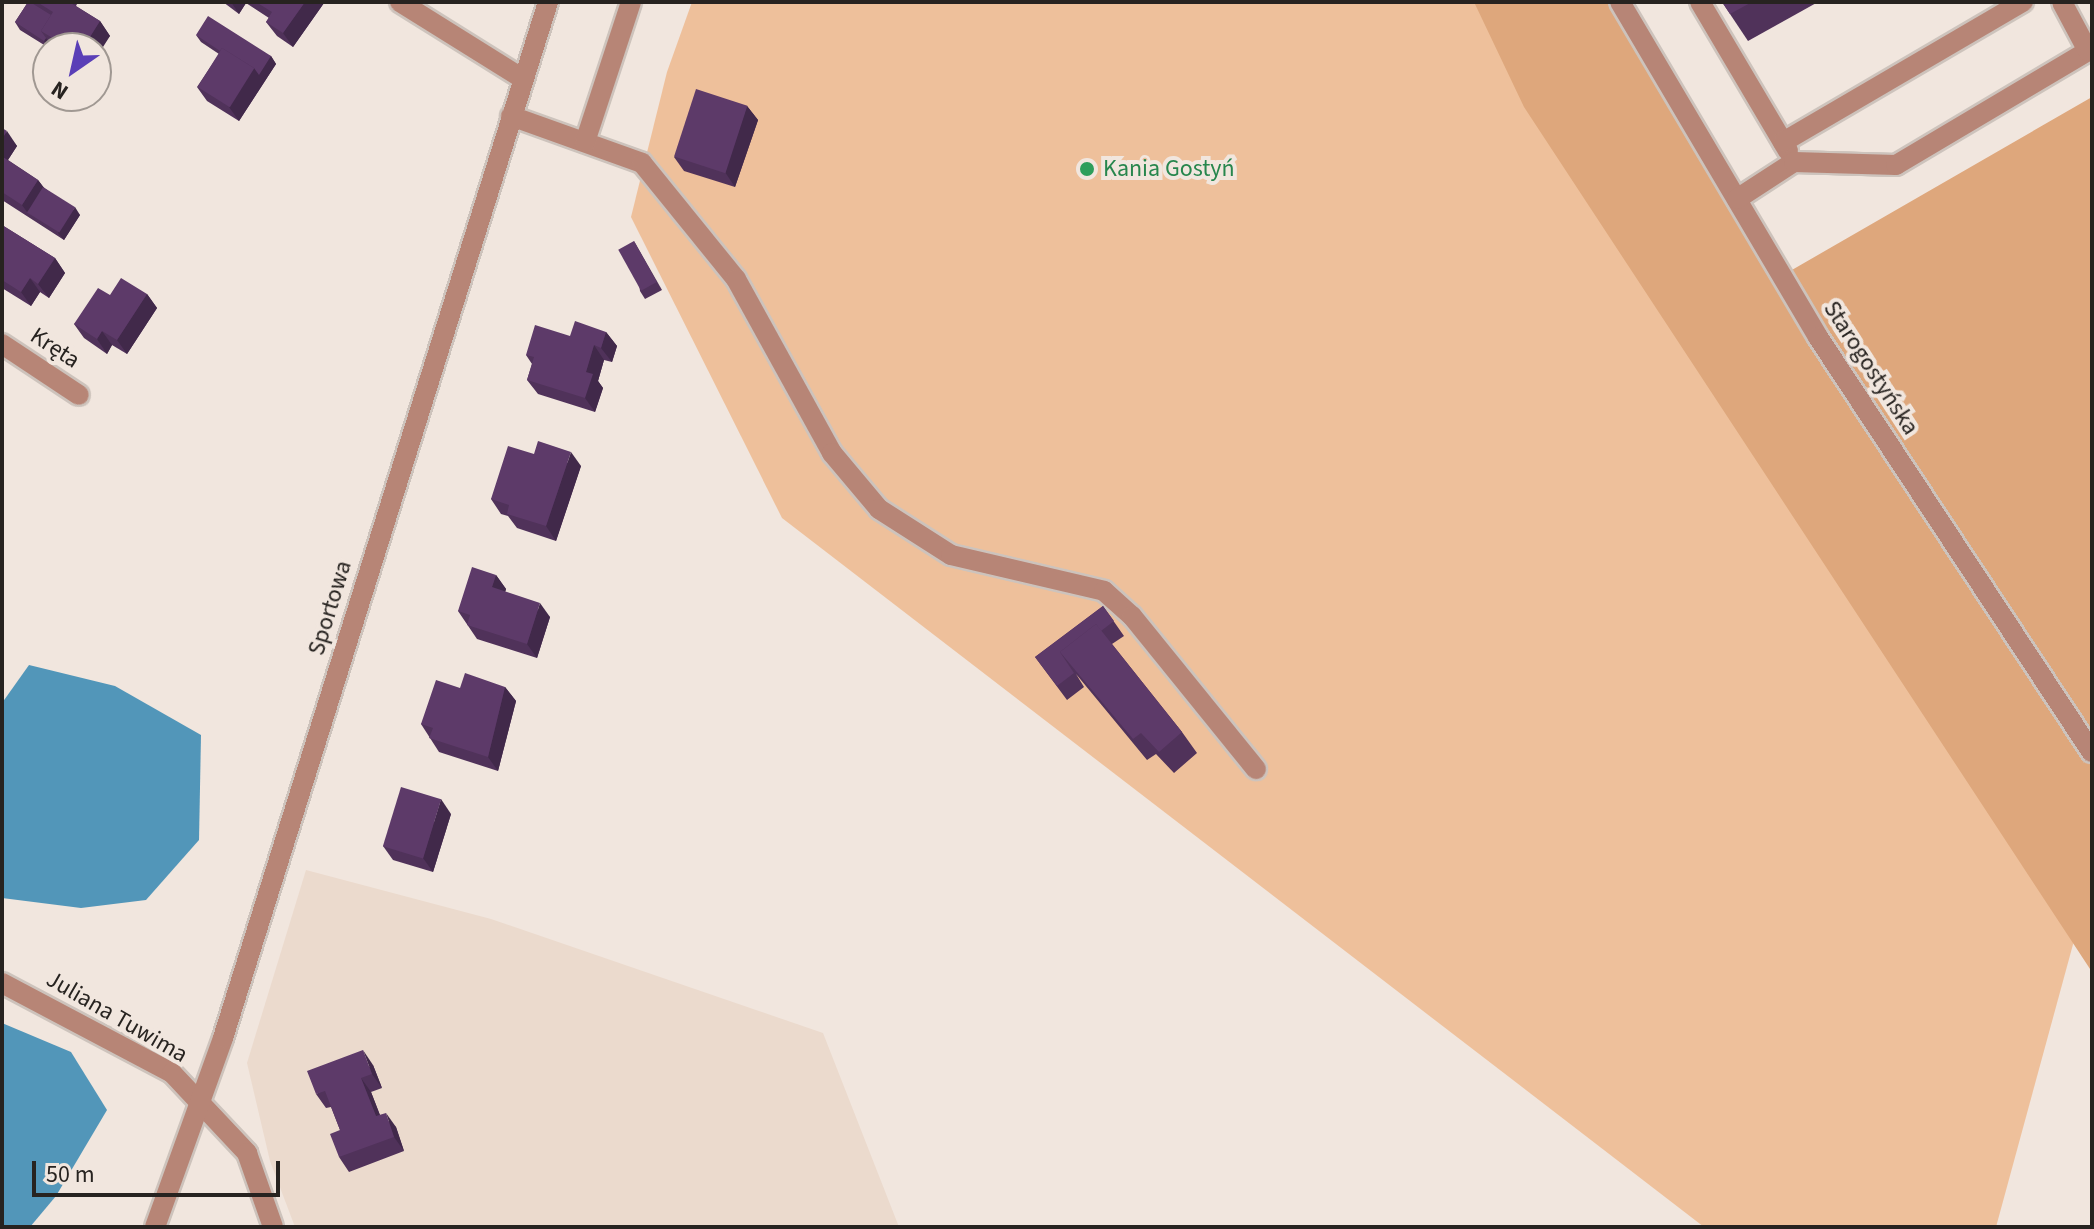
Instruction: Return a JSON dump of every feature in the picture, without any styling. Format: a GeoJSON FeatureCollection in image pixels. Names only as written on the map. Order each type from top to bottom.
{"type":"FeatureCollection","features":[{"type":"Feature","properties":{"kind":"street"},"geometry":{"type":"LineString","coordinates":[[400,2],[523,79]]}},
{"type":"Feature","properties":{"kind":"street","name":"Sportowa"},"geometry":{"type":"LineString","coordinates":[[155,1227],[200,1103],[548,2]]}},
{"type":"Feature","properties":{"kind":"street"},"geometry":{"type":"LineString","coordinates":[[585,142],[631,2]]}},
{"type":"Feature","properties":{"kind":"street","name":"Starogostyńska"},"geometry":{"type":"LineString","coordinates":[[1620,2],[1818,337],[2092,752]]}},
{"type":"Feature","properties":{"kind":"street"},"geometry":{"type":"LineString","coordinates":[[1700,2],[1794,162]]}},
{"type":"Feature","properties":{"kind":"street"},"geometry":{"type":"LineString","coordinates":[[1783,142],[2023,2]]}},
{"type":"Feature","properties":{"kind":"street"},"geometry":{"type":"LineString","coordinates":[[1737,199],[1794,162],[1896,165],[2088,51],[2062,2]]}},
{"type":"Feature","properties":{"kind":"street"},"geometry":{"type":"LineString","coordinates":[[511,116],[642,163],[736,279],[832,453],[879,509],[951,555],[1104,591],[1132,616],[1256,769]]}},
{"type":"Feature","properties":{"kind":"street","name":"Kręta"},"geometry":{"type":"LineString","coordinates":[[2,344],[79,395]]}},
{"type":"Feature","properties":{"kind":"street","name":"Juliana Tuwima"},"geometry":{"type":"LineString","coordinates":[[2,983],[172,1073],[247,1153],[273,1227]]}},
{"type":"Feature","properties":{"kind":"shaded area"},"geometry":{"type":"Polygon","coordinates":[[[692,2],[1559,2],[2084,904],[1996,1227],[1704,1227],[782,518],[631,217],[667,72],[692,2]]]}},
{"type":"Feature","properties":{"kind":"shaded area"},"geometry":{"type":"Polygon","coordinates":[[[1474,2],[1614,2],[1778,278],[2092,97],[2092,972],[1524,107],[1474,2]]]}},
{"type":"Feature","properties":{"kind":"shaded area"},"geometry":{"type":"Polygon","coordinates":[[[306,870],[491,919],[823,1033],[899,1227],[295,1227],[270,1161],[247,1063],[306,870]]]}},
{"type":"Feature","properties":{"kind":"water"},"geometry":{"type":"Polygon","coordinates":[[[29,665],[115,686],[201,735],[199,840],[146,900],[81,908],[2,898],[2,703],[29,665]]]}},
{"type":"Feature","properties":{"kind":"water"},"geometry":{"type":"Polygon","coordinates":[[[2,1023],[71,1052],[107,1110],[56,1196],[30,1227],[2,1227],[2,1023]]]}},
{"type":"Feature","properties":{"kind":"building"},"geometry":{"type":"Polygon","coordinates":[[[28,2],[51,15],[42,32],[32,33],[15,22],[28,2]]]}},
{"type":"Feature","properties":{"kind":"building"},"geometry":{"type":"Polygon","coordinates":[[[37,2],[69,2],[100,21],[93,32],[43,32],[53,12],[37,2]]]}},
{"type":"Feature","properties":{"kind":"building"},"geometry":{"type":"Polygon","coordinates":[[[256,2],[305,2],[283,33],[266,22],[272,12],[256,2]]]}},
{"type":"Feature","properties":{"kind":"building"},"geometry":{"type":"Polygon","coordinates":[[[1722,2],[1752,2],[1730,14],[1722,2]]]}},
{"type":"Feature","properties":{"kind":"building"},"geometry":{"type":"Polygon","coordinates":[[[208,16],[271,56],[259,75],[254,68],[196,35],[208,16]]]}},
{"type":"Feature","properties":{"kind":"building"},"geometry":{"type":"Polygon","coordinates":[[[222,48],[254,68],[230,107],[198,87],[222,48]]]}},
{"type":"Feature","properties":{"kind":"building"},"geometry":{"type":"Polygon","coordinates":[[[696,89],[747,106],[725,173],[674,157],[696,89]]]}},
{"type":"Feature","properties":{"kind":"building"},"geometry":{"type":"Polygon","coordinates":[[[3,157],[38,180],[22,205],[2,192],[3,157]]]}},
{"type":"Feature","properties":{"kind":"building"},"geometry":{"type":"Polygon","coordinates":[[[43,187],[75,207],[59,233],[27,212],[43,187]]]}},
{"type":"Feature","properties":{"kind":"building"},"geometry":{"type":"Polygon","coordinates":[[[2,225],[55,258],[38,284],[30,278],[21,292],[2,280],[2,225]]]}},
{"type":"Feature","properties":{"kind":"building"},"geometry":{"type":"Polygon","coordinates":[[[634,241],[657,282],[641,291],[618,250],[634,241]]]}},
{"type":"Feature","properties":{"kind":"building"},"geometry":{"type":"Polygon","coordinates":[[[121,278],[147,294],[117,340],[102,331],[97,339],[74,324],[98,288],[110,295],[121,278]]]}},
{"type":"Feature","properties":{"kind":"building"},"geometry":{"type":"Polygon","coordinates":[[[575,321],[606,332],[601,348],[594,345],[586,372],[593,374],[585,398],[527,380],[534,357],[526,355],[535,325],[570,336],[575,321]]]}},
{"type":"Feature","properties":{"kind":"building"},"geometry":{"type":"Polygon","coordinates":[[[538,441],[571,452],[546,526],[507,514],[509,505],[491,499],[508,446],[534,454],[538,441]]]}},
{"type":"Feature","properties":{"kind":"building"},"geometry":{"type":"Polygon","coordinates":[[[472,567],[496,575],[492,587],[540,603],[527,644],[467,625],[470,615],[458,611],[472,567]]]}},
{"type":"Feature","properties":{"kind":"building"},"geometry":{"type":"Polygon","coordinates":[[[1103,606],[1114,621],[1101,631],[1096,624],[1060,652],[1074,673],[1057,686],[1035,657],[1103,606]]]}},
{"type":"Feature","properties":{"kind":"building"},"geometry":{"type":"Polygon","coordinates":[[[1096,624],[1182,732],[1159,752],[1141,733],[1133,739],[1060,652],[1096,624]]]}},
{"type":"Feature","properties":{"kind":"building"},"geometry":{"type":"Polygon","coordinates":[[[465,673],[505,687],[488,757],[429,738],[433,728],[421,724],[436,680],[460,688],[465,673]]]}},
{"type":"Feature","properties":{"kind":"building"},"geometry":{"type":"Polygon","coordinates":[[[401,787],[441,799],[423,859],[383,846],[401,787]]]}},
{"type":"Feature","properties":{"kind":"building"},"geometry":{"type":"Polygon","coordinates":[[[363,1050],[372,1074],[361,1078],[376,1116],[386,1113],[394,1137],[339,1157],[330,1134],[340,1130],[325,1091],[316,1094],[307,1071],[363,1050]]]}},
{"type":"Feature","properties":{"kind":"place","name":"Kania Gostyń"},"geometry":{"type":"Point","coordinates":[1087,169]}}]}
